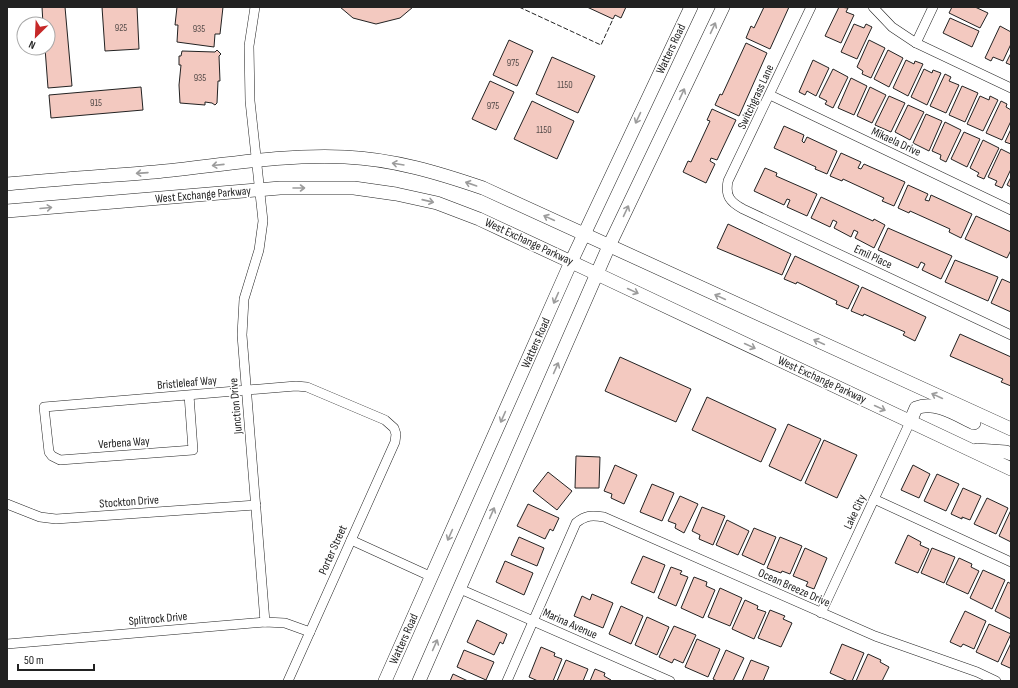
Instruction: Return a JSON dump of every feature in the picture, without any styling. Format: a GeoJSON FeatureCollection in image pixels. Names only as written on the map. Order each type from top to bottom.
{"type":"FeatureCollection","features":[{"type":"Feature","properties":{"kind":"main road","name":"Watters Road"},"geometry":{"type":"LineString","coordinates":[[385,681],[571,262],[691,7]]}},
{"type":"Feature","properties":{"kind":"main road"},"geometry":{"type":"LineString","coordinates":[[419,681],[597,274],[723,7]]}},
{"type":"Feature","properties":{"kind":"main road"},"geometry":{"type":"LineString","coordinates":[[7,184],[155,172],[257,160],[346,157],[418,167],[484,188],[1011,429]]}},
{"type":"Feature","properties":{"kind":"main road","name":"West Exchange Parkway"},"geometry":{"type":"LineString","coordinates":[[7,211],[260,190],[354,188],[396,194],[430,202],[479,219],[1011,469]]}},
{"type":"Feature","properties":{"kind":"main road"},"geometry":{"type":"LineString","coordinates":[[910,422],[916,408],[924,404],[932,405],[1011,438]]}},
{"type":"Feature","properties":{"kind":"main road"},"geometry":{"type":"LineString","coordinates":[[967,449],[1006,452],[1011,454]]}},
{"type":"Feature","properties":{"kind":"street","name":"Junction Drive"},"geometry":{"type":"LineString","coordinates":[[255,7],[249,46],[250,101],[260,190],[262,233],[245,293],[242,317],[246,390],[265,622]]}},
{"type":"Feature","properties":{"kind":"street","name":"Switchgrass Lane"},"geometry":{"type":"LineString","coordinates":[[728,198],[726,190],[728,181],[770,96],[811,7]]}},
{"type":"Feature","properties":{"kind":"street"},"geometry":{"type":"LineString","coordinates":[[873,7],[892,27],[916,43],[1011,88]]}},
{"type":"Feature","properties":{"kind":"street"},"geometry":{"type":"LineString","coordinates":[[916,43],[933,7]]}},
{"type":"Feature","properties":{"kind":"street","name":"Mikaela Drive"},"geometry":{"type":"LineString","coordinates":[[770,96],[1011,210]]}},
{"type":"Feature","properties":{"kind":"street","name":"Emil Place"},"geometry":{"type":"LineString","coordinates":[[728,198],[734,204],[743,209],[1011,335]]}},
{"type":"Feature","properties":{"kind":"street","name":"Bristleleaf Way"},"geometry":{"type":"LineString","coordinates":[[44,407],[296,386],[307,387],[385,420],[394,428]]}},
{"type":"Feature","properties":{"kind":"street","name":"Verbena Way"},"geometry":{"type":"LineString","coordinates":[[44,407],[48,448],[52,456],[56,459],[193,450],[189,395]]}},
{"type":"Feature","properties":{"kind":"street","name":"Lake City"},"geometry":{"type":"LineString","coordinates":[[821,613],[910,422]]}},
{"type":"Feature","properties":{"kind":"street","name":"Porter Street"},"geometry":{"type":"LineString","coordinates":[[288,681],[395,442],[396,434],[394,428]]}},
{"type":"Feature","properties":{"kind":"street"},"geometry":{"type":"LineString","coordinates":[[874,499],[1011,562]]}},
{"type":"Feature","properties":{"kind":"street","name":"Stockton Drive"},"geometry":{"type":"LineString","coordinates":[[7,504],[40,518],[56,519],[256,505]]}},
{"type":"Feature","properties":{"kind":"street","name":"Ocean Breeze Drive"},"geometry":{"type":"LineString","coordinates":[[533,621],[576,523],[584,517],[593,515],[604,517],[821,613],[896,644],[976,672],[996,681]]}},
{"type":"Feature","properties":{"kind":"street"},"geometry":{"type":"LineString","coordinates":[[351,540],[432,577]]}},
{"type":"Feature","properties":{"kind":"street","name":"Marina Avenue"},"geometry":{"type":"LineString","coordinates":[[460,589],[670,681]]}},
{"type":"Feature","properties":{"kind":"street"},"geometry":{"type":"LineString","coordinates":[[508,681],[533,621]]}},
{"type":"Feature","properties":{"kind":"street","name":"Splitrock Drive"},"geometry":{"type":"LineString","coordinates":[[7,644],[265,622],[285,623],[310,632]]}},
{"type":"Feature","properties":{"kind":"building"},"geometry":{"type":"Polygon","coordinates":[[[42,7],[65,7],[72,86],[48,88],[46,56],[56,56],[56,16],[43,16],[42,7]]]}},
{"type":"Feature","properties":{"kind":"building"},"geometry":{"type":"Polygon","coordinates":[[[102,7],[137,7],[139,49],[105,51],[102,7]]]}},
{"type":"Feature","properties":{"kind":"building"},"geometry":{"type":"Polygon","coordinates":[[[177,7],[223,7],[220,34],[215,34],[214,47],[177,42],[178,25],[175,25],[177,7]]]}},
{"type":"Feature","properties":{"kind":"building"},"geometry":{"type":"Polygon","coordinates":[[[340,7],[413,7],[400,18],[376,24],[353,18],[340,7]]]}},
{"type":"Feature","properties":{"kind":"building"},"geometry":{"type":"Polygon","coordinates":[[[587,7],[626,7],[621,18],[615,15],[613,19],[587,7]]]}},
{"type":"Feature","properties":{"kind":"building"},"geometry":{"type":"Polygon","coordinates":[[[764,7],[789,7],[770,49],[746,38],[751,26],[754,28],[764,7]]]}},
{"type":"Feature","properties":{"kind":"building"},"geometry":{"type":"Polygon","coordinates":[[[839,7],[848,8],[846,12],[854,15],[841,43],[825,36],[839,7]]]}},
{"type":"Feature","properties":{"kind":"building"},"geometry":{"type":"Polygon","coordinates":[[[952,7],[975,7],[988,13],[980,28],[949,13],[952,7]]]}},
{"type":"Feature","properties":{"kind":"building"},"geometry":{"type":"Polygon","coordinates":[[[950,18],[979,31],[972,47],[943,33],[950,18]]]}},
{"type":"Feature","properties":{"kind":"building"},"geometry":{"type":"Polygon","coordinates":[[[854,24],[864,28],[866,24],[872,27],[857,59],[841,52],[854,24]]]}},
{"type":"Feature","properties":{"kind":"building"},"geometry":{"type":"Polygon","coordinates":[[[1000,26],[1011,32],[1011,44],[1003,61],[993,57],[991,61],[985,58],[1000,26]]]}},
{"type":"Feature","properties":{"kind":"building"},"geometry":{"type":"Polygon","coordinates":[[[509,40],[533,51],[517,86],[493,75],[509,40]]]}},
{"type":"Feature","properties":{"kind":"building"},"geometry":{"type":"Polygon","coordinates":[[[869,40],[885,48],[871,78],[862,74],[863,71],[857,67],[869,40]]]}},
{"type":"Feature","properties":{"kind":"building"},"geometry":{"type":"Polygon","coordinates":[[[746,43],[767,53],[739,116],[715,105],[720,94],[722,95],[746,43]]]}},
{"type":"Feature","properties":{"kind":"building"},"geometry":{"type":"Polygon","coordinates":[[[217,50],[221,54],[219,56],[220,81],[218,81],[217,103],[215,105],[205,102],[205,105],[180,103],[179,85],[181,65],[179,65],[179,56],[181,56],[182,51],[215,52],[217,50]]]}},
{"type":"Feature","properties":{"kind":"building"},"geometry":{"type":"Polygon","coordinates":[[[888,50],[903,58],[889,87],[874,79],[888,50]]]}},
{"type":"Feature","properties":{"kind":"building"},"geometry":{"type":"Polygon","coordinates":[[[1011,53],[1011,65],[1006,63],[1011,53]]]}},
{"type":"Feature","properties":{"kind":"building"},"geometry":{"type":"Polygon","coordinates":[[[552,57],[595,76],[578,113],[536,94],[552,57]]]}},
{"type":"Feature","properties":{"kind":"building"},"geometry":{"type":"Polygon","coordinates":[[[813,60],[829,68],[816,96],[807,91],[805,95],[799,92],[813,60]]]}},
{"type":"Feature","properties":{"kind":"building"},"geometry":{"type":"Polygon","coordinates":[[[906,60],[914,64],[915,61],[923,64],[908,96],[893,88],[906,60]]]}},
{"type":"Feature","properties":{"kind":"building"},"geometry":{"type":"Polygon","coordinates":[[[833,69],[848,77],[833,108],[825,104],[827,101],[819,97],[833,69]]]}},
{"type":"Feature","properties":{"kind":"building"},"geometry":{"type":"Polygon","coordinates":[[[924,69],[932,73],[933,70],[941,73],[927,105],[911,97],[924,69]]]}},
{"type":"Feature","properties":{"kind":"building"},"geometry":{"type":"Polygon","coordinates":[[[945,74],[951,77],[949,81],[959,85],[946,113],[930,106],[945,74]]]}},
{"type":"Feature","properties":{"kind":"building"},"geometry":{"type":"Polygon","coordinates":[[[851,78],[867,86],[854,115],[838,108],[851,78]]]}},
{"type":"Feature","properties":{"kind":"building"},"geometry":{"type":"Polygon","coordinates":[[[490,81],[514,92],[496,130],[472,119],[490,81]]]}},
{"type":"Feature","properties":{"kind":"building"},"geometry":{"type":"Polygon","coordinates":[[[962,86],[978,93],[965,122],[949,115],[962,86]]]}},
{"type":"Feature","properties":{"kind":"building"},"geometry":{"type":"Polygon","coordinates":[[[141,87],[143,110],[51,118],[49,95],[141,87]]]}},
{"type":"Feature","properties":{"kind":"building"},"geometry":{"type":"Polygon","coordinates":[[[870,87],[886,95],[872,123],[857,116],[870,87]]]}},
{"type":"Feature","properties":{"kind":"building"},"geometry":{"type":"Polygon","coordinates":[[[889,96],[905,103],[891,132],[875,125],[889,96]]]}},
{"type":"Feature","properties":{"kind":"building"},"geometry":{"type":"Polygon","coordinates":[[[980,96],[989,100],[990,96],[998,100],[983,131],[967,124],[980,96]]]}},
{"type":"Feature","properties":{"kind":"building"},"geometry":{"type":"Polygon","coordinates":[[[532,101],[574,121],[557,159],[514,139],[532,101]]]}},
{"type":"Feature","properties":{"kind":"building"},"geometry":{"type":"Polygon","coordinates":[[[1001,101],[1007,104],[1006,107],[1011,110],[1011,121],[1002,140],[986,133],[1001,101]]]}},
{"type":"Feature","properties":{"kind":"building"},"geometry":{"type":"Polygon","coordinates":[[[908,105],[924,112],[910,140],[895,132],[908,105]]]}},
{"type":"Feature","properties":{"kind":"building"},"geometry":{"type":"Polygon","coordinates":[[[712,109],[736,120],[717,160],[711,158],[710,161],[715,164],[706,183],[683,172],[688,161],[691,162],[710,121],[707,120],[712,109]]]}},
{"type":"Feature","properties":{"kind":"building"},"geometry":{"type":"Polygon","coordinates":[[[926,114],[942,121],[929,151],[913,143],[926,114]]]}},
{"type":"Feature","properties":{"kind":"building"},"geometry":{"type":"Polygon","coordinates":[[[945,122],[961,130],[946,162],[940,159],[941,155],[932,151],[945,122]]]}},
{"type":"Feature","properties":{"kind":"building"},"geometry":{"type":"Polygon","coordinates":[[[784,126],[804,135],[802,141],[804,143],[807,137],[837,151],[827,174],[815,169],[816,167],[774,148],[784,126]]]}},
{"type":"Feature","properties":{"kind":"building"},"geometry":{"type":"Polygon","coordinates":[[[1011,129],[1011,144],[1005,142],[1011,129]]]}},
{"type":"Feature","properties":{"kind":"building"},"geometry":{"type":"Polygon","coordinates":[[[964,132],[980,139],[967,167],[951,159],[964,132]]]}},
{"type":"Feature","properties":{"kind":"building"},"geometry":{"type":"Polygon","coordinates":[[[983,140],[999,148],[984,179],[977,176],[979,173],[970,168],[983,140]]]}},
{"type":"Feature","properties":{"kind":"building"},"geometry":{"type":"Polygon","coordinates":[[[1001,149],[1011,154],[1011,169],[1002,188],[995,185],[997,181],[988,177],[1001,149]]]}},
{"type":"Feature","properties":{"kind":"building"},"geometry":{"type":"Polygon","coordinates":[[[841,153],[861,162],[858,168],[861,169],[864,164],[905,182],[894,206],[882,201],[884,198],[843,179],[842,181],[830,176],[841,153]]]}},
{"type":"Feature","properties":{"kind":"building"},"geometry":{"type":"Polygon","coordinates":[[[765,168],[777,173],[776,176],[817,194],[807,216],[787,207],[790,200],[787,199],[784,205],[754,191],[765,168]]]}},
{"type":"Feature","properties":{"kind":"building"},"geometry":{"type":"Polygon","coordinates":[[[1011,177],[1011,187],[1007,185],[1011,177]]]}},
{"type":"Feature","properties":{"kind":"building"},"geometry":{"type":"Polygon","coordinates":[[[908,185],[928,194],[925,200],[929,201],[931,195],[972,214],[961,238],[949,232],[950,229],[910,211],[909,213],[898,208],[908,185]]]}},
{"type":"Feature","properties":{"kind":"building"},"geometry":{"type":"Polygon","coordinates":[[[821,197],[885,225],[874,248],[855,238],[858,232],[854,230],[851,237],[834,228],[837,222],[833,220],[830,227],[811,218],[821,197]]]}},
{"type":"Feature","properties":{"kind":"building"},"geometry":{"type":"Polygon","coordinates":[[[976,216],[1011,232],[1011,250],[1007,258],[965,239],[976,216]]]}},
{"type":"Feature","properties":{"kind":"building"},"geometry":{"type":"Polygon","coordinates":[[[728,224],[791,254],[782,275],[717,248],[728,224]]]}},
{"type":"Feature","properties":{"kind":"building"},"geometry":{"type":"Polygon","coordinates":[[[888,228],[952,256],[941,279],[922,270],[925,264],[921,262],[918,268],[878,250],[888,228]]]}},
{"type":"Feature","properties":{"kind":"building"},"geometry":{"type":"Polygon","coordinates":[[[795,256],[859,286],[848,309],[836,304],[837,301],[797,282],[796,284],[784,279],[795,256]]]}},
{"type":"Feature","properties":{"kind":"building"},"geometry":{"type":"Polygon","coordinates":[[[955,260],[998,277],[988,301],[945,282],[955,260]]]}},
{"type":"Feature","properties":{"kind":"building"},"geometry":{"type":"Polygon","coordinates":[[[1002,279],[1011,283],[1011,312],[991,303],[1002,279]]]}},
{"type":"Feature","properties":{"kind":"building"},"geometry":{"type":"Polygon","coordinates":[[[862,287],[926,317],[915,341],[903,335],[905,332],[864,314],[863,316],[851,311],[862,287]]]}},
{"type":"Feature","properties":{"kind":"building"},"geometry":{"type":"Polygon","coordinates":[[[960,334],[1011,357],[1011,386],[1001,382],[1003,379],[950,356],[960,334]]]}},
{"type":"Feature","properties":{"kind":"building"},"geometry":{"type":"Polygon","coordinates":[[[620,357],[691,389],[676,422],[605,391],[620,357]]]}},
{"type":"Feature","properties":{"kind":"building"},"geometry":{"type":"Polygon","coordinates":[[[707,397],[776,429],[761,462],[692,430],[707,397]]]}},
{"type":"Feature","properties":{"kind":"building"},"geometry":{"type":"Polygon","coordinates":[[[788,424],[821,439],[801,481],[769,466],[788,424]]]}},
{"type":"Feature","properties":{"kind":"building"},"geometry":{"type":"Polygon","coordinates":[[[824,440],[857,455],[837,498],[805,483],[824,440]]]}},
{"type":"Feature","properties":{"kind":"building"},"geometry":{"type":"Polygon","coordinates":[[[576,456],[600,457],[599,488],[575,488],[576,456]]]}},
{"type":"Feature","properties":{"kind":"building"},"geometry":{"type":"Polygon","coordinates":[[[615,465],[637,475],[624,504],[611,498],[612,494],[604,491],[615,465]]]}},
{"type":"Feature","properties":{"kind":"building"},"geometry":{"type":"Polygon","coordinates":[[[913,465],[930,474],[919,498],[901,490],[913,465]]]}},
{"type":"Feature","properties":{"kind":"building"},"geometry":{"type":"Polygon","coordinates":[[[548,472],[572,491],[557,510],[533,491],[548,472]]]}},
{"type":"Feature","properties":{"kind":"building"},"geometry":{"type":"Polygon","coordinates":[[[937,474],[959,484],[946,511],[924,501],[937,474]]]}},
{"type":"Feature","properties":{"kind":"building"},"geometry":{"type":"Polygon","coordinates":[[[652,484],[674,493],[662,521],[640,512],[652,484]]]}},
{"type":"Feature","properties":{"kind":"building"},"geometry":{"type":"Polygon","coordinates":[[[963,488],[981,496],[970,520],[962,517],[962,519],[951,514],[963,488]]]}},
{"type":"Feature","properties":{"kind":"building"},"geometry":{"type":"Polygon","coordinates":[[[680,496],[698,504],[684,533],[675,528],[676,524],[668,521],[680,496]]]}},
{"type":"Feature","properties":{"kind":"building"},"geometry":{"type":"Polygon","coordinates":[[[987,498],[1008,508],[996,534],[974,524],[987,498]]]}},
{"type":"Feature","properties":{"kind":"building"},"geometry":{"type":"Polygon","coordinates":[[[528,504],[559,518],[553,531],[550,529],[545,539],[517,526],[528,504]]]}},
{"type":"Feature","properties":{"kind":"building"},"geometry":{"type":"Polygon","coordinates":[[[702,507],[725,516],[713,545],[699,539],[700,535],[692,531],[702,507]]]}},
{"type":"Feature","properties":{"kind":"building"},"geometry":{"type":"Polygon","coordinates":[[[1011,510],[1011,542],[999,536],[1011,510]]]}},
{"type":"Feature","properties":{"kind":"building"},"geometry":{"type":"Polygon","coordinates":[[[727,520],[749,531],[738,555],[716,545],[727,520]]]}},
{"type":"Feature","properties":{"kind":"building"},"geometry":{"type":"Polygon","coordinates":[[[754,528],[776,537],[764,565],[742,555],[754,528]]]}},
{"type":"Feature","properties":{"kind":"building"},"geometry":{"type":"Polygon","coordinates":[[[908,535],[921,542],[920,545],[929,549],[918,573],[895,563],[908,535]]]}},
{"type":"Feature","properties":{"kind":"building"},"geometry":{"type":"Polygon","coordinates":[[[519,537],[544,548],[537,566],[511,555],[519,537]]]}},
{"type":"Feature","properties":{"kind":"building"},"geometry":{"type":"Polygon","coordinates":[[[780,537],[802,546],[790,574],[782,571],[781,573],[767,568],[780,537]]]}},
{"type":"Feature","properties":{"kind":"building"},"geometry":{"type":"Polygon","coordinates":[[[805,548],[827,558],[814,589],[806,586],[808,582],[793,576],[805,548]]]}},
{"type":"Feature","properties":{"kind":"building"},"geometry":{"type":"Polygon","coordinates":[[[932,548],[955,557],[944,583],[921,573],[932,548]]]}},
{"type":"Feature","properties":{"kind":"building"},"geometry":{"type":"Polygon","coordinates":[[[643,556],[665,565],[654,593],[631,583],[643,556]]]}},
{"type":"Feature","properties":{"kind":"building"},"geometry":{"type":"Polygon","coordinates":[[[959,558],[972,564],[971,567],[979,571],[968,594],[946,584],[959,558]]]}},
{"type":"Feature","properties":{"kind":"building"},"geometry":{"type":"Polygon","coordinates":[[[505,561],[533,573],[524,595],[496,582],[505,561]]]}},
{"type":"Feature","properties":{"kind":"building"},"geometry":{"type":"Polygon","coordinates":[[[671,567],[682,571],[680,574],[688,577],[676,606],[658,598],[671,567]]]}},
{"type":"Feature","properties":{"kind":"building"},"geometry":{"type":"Polygon","coordinates":[[[983,570],[1005,580],[992,609],[970,598],[983,570]]]}},
{"type":"Feature","properties":{"kind":"building"},"geometry":{"type":"Polygon","coordinates":[[[694,577],[707,582],[706,586],[715,590],[703,618],[681,608],[694,577]]]}},
{"type":"Feature","properties":{"kind":"building"},"geometry":{"type":"Polygon","coordinates":[[[1008,582],[1011,584],[1011,619],[995,611],[1008,582]]]}},
{"type":"Feature","properties":{"kind":"building"},"geometry":{"type":"Polygon","coordinates":[[[720,588],[742,598],[730,626],[708,617],[720,588]]]}},
{"type":"Feature","properties":{"kind":"building"},"geometry":{"type":"Polygon","coordinates":[[[592,594],[613,603],[603,628],[574,616],[582,596],[590,600],[592,594]]]}},
{"type":"Feature","properties":{"kind":"building"},"geometry":{"type":"Polygon","coordinates":[[[745,600],[758,606],[757,609],[766,612],[754,639],[732,629],[745,600]]]}},
{"type":"Feature","properties":{"kind":"building"},"geometry":{"type":"Polygon","coordinates":[[[621,606],[643,616],[631,644],[609,634],[621,606]]]}},
{"type":"Feature","properties":{"kind":"building"},"geometry":{"type":"Polygon","coordinates":[[[770,610],[785,616],[783,619],[792,623],[781,647],[758,638],[770,610]]]}},
{"type":"Feature","properties":{"kind":"building"},"geometry":{"type":"Polygon","coordinates":[[[965,611],[986,621],[974,649],[963,644],[961,647],[950,642],[965,611]]]}},
{"type":"Feature","properties":{"kind":"building"},"geometry":{"type":"Polygon","coordinates":[[[647,617],[669,627],[657,655],[635,645],[647,617]]]}},
{"type":"Feature","properties":{"kind":"building"},"geometry":{"type":"Polygon","coordinates":[[[477,620],[507,634],[503,644],[500,642],[494,655],[467,642],[477,620]]]}},
{"type":"Feature","properties":{"kind":"building"},"geometry":{"type":"Polygon","coordinates":[[[989,624],[1011,634],[998,662],[976,652],[989,624]]]}},
{"type":"Feature","properties":{"kind":"building"},"geometry":{"type":"Polygon","coordinates":[[[674,626],[696,635],[683,663],[674,659],[672,663],[659,657],[674,626]]]}},
{"type":"Feature","properties":{"kind":"building"},"geometry":{"type":"Polygon","coordinates":[[[697,639],[720,649],[708,677],[685,667],[697,639]]]}},
{"type":"Feature","properties":{"kind":"building"},"geometry":{"type":"Polygon","coordinates":[[[1011,643],[1011,666],[1010,668],[1001,664],[1011,643]]]}},
{"type":"Feature","properties":{"kind":"building"},"geometry":{"type":"Polygon","coordinates":[[[842,644],[864,653],[852,681],[848,681],[830,673],[842,644]]]}},
{"type":"Feature","properties":{"kind":"building"},"geometry":{"type":"Polygon","coordinates":[[[541,647],[555,653],[554,656],[562,659],[553,681],[538,681],[529,677],[541,647]]]}},
{"type":"Feature","properties":{"kind":"building"},"geometry":{"type":"Polygon","coordinates":[[[464,650],[494,662],[486,680],[457,667],[464,650]]]}},
{"type":"Feature","properties":{"kind":"building"},"geometry":{"type":"Polygon","coordinates":[[[726,650],[744,658],[733,681],[717,681],[713,679],[726,650]]]}},
{"type":"Feature","properties":{"kind":"building"},"geometry":{"type":"Polygon","coordinates":[[[868,654],[881,660],[880,662],[889,667],[882,681],[856,681],[868,654]]]}},
{"type":"Feature","properties":{"kind":"building"},"geometry":{"type":"Polygon","coordinates":[[[566,660],[588,669],[583,681],[557,681],[566,660]]]}},
{"type":"Feature","properties":{"kind":"building"},"geometry":{"type":"Polygon","coordinates":[[[751,660],[769,667],[763,681],[742,681],[751,660]]]}},
{"type":"Feature","properties":{"kind":"building"},"geometry":{"type":"Polygon","coordinates":[[[595,669],[605,673],[604,676],[611,681],[590,681],[595,669]]]}},
{"type":"Feature","properties":{"kind":"building"},"geometry":{"type":"Polygon","coordinates":[[[453,674],[468,681],[450,681],[453,674]]]}},
{"type":"Feature","properties":{"kind":"fence"},"geometry":{"type":"LineString","coordinates":[[519,7],[601,45],[613,19]]}}]}
